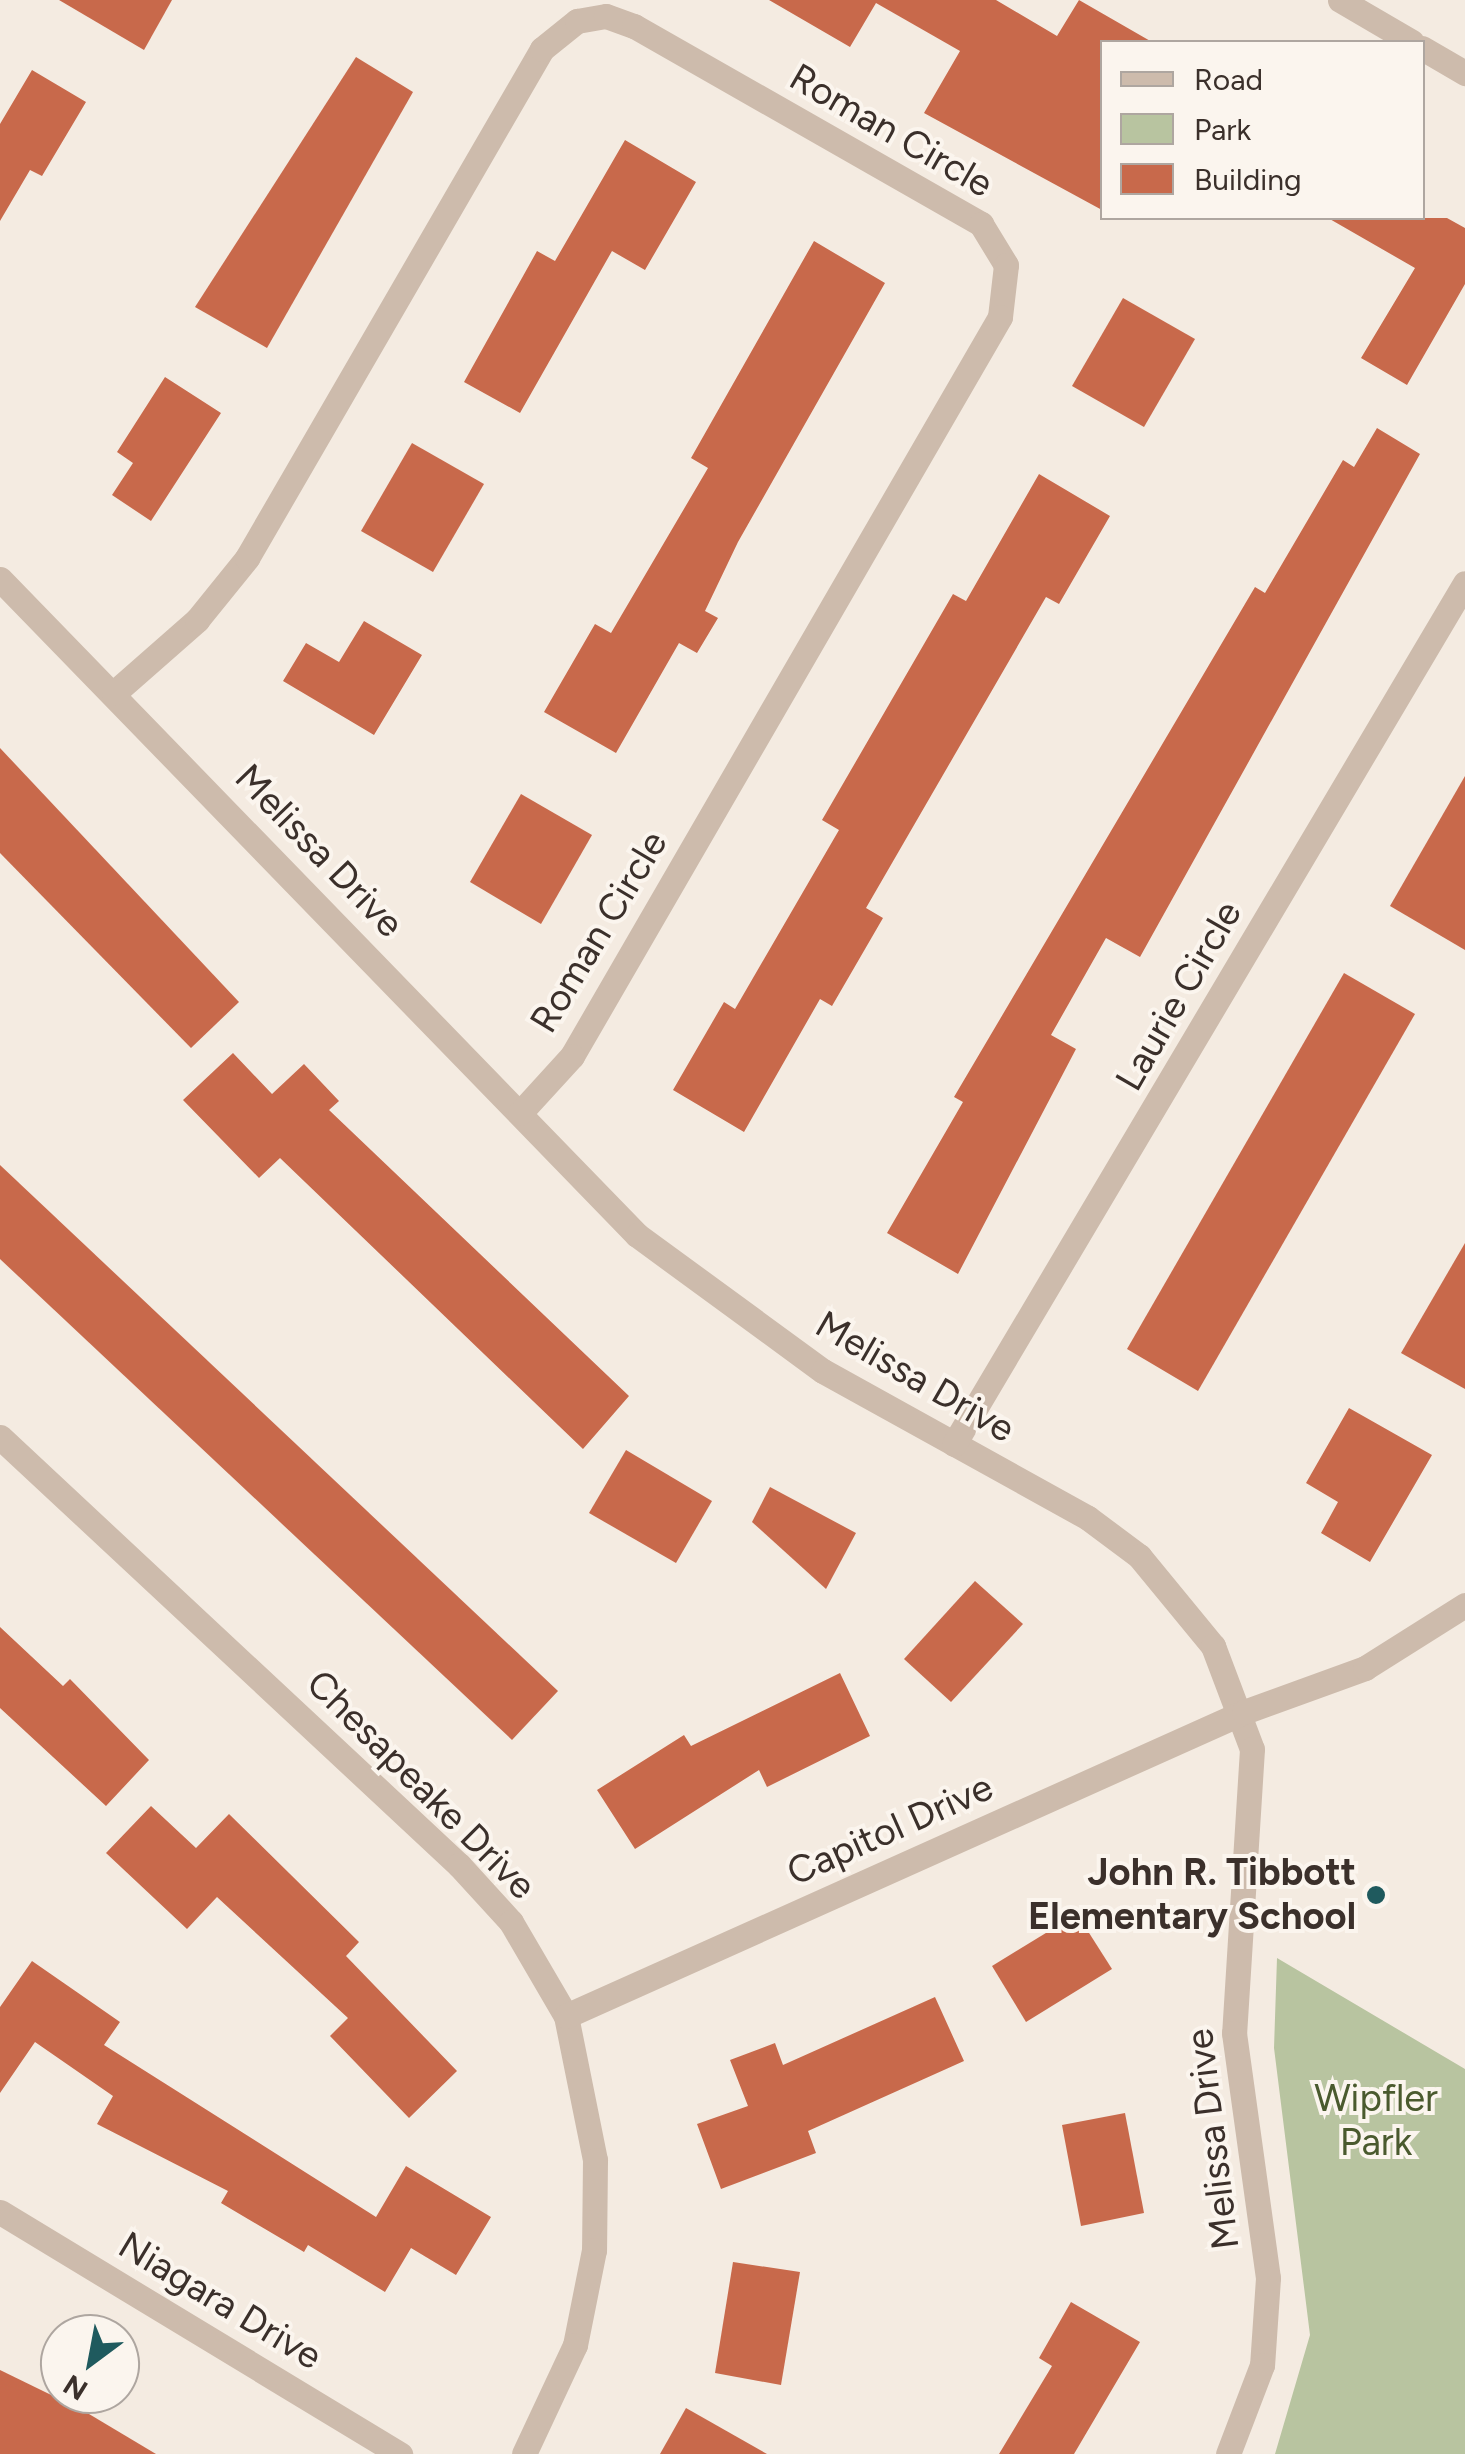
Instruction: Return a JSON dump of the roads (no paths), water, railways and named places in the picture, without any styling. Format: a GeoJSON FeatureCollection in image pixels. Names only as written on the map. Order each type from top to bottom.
{"type":"FeatureCollection","features":[{"type":"Feature","properties":{"kind":"street"},"geometry":{"type":"LineString","coordinates":[[1340,0],[1409,40]]}},
{"type":"Feature","properties":{"kind":"street","name":"Roman Circle"},"geometry":{"type":"LineString","coordinates":[[114,692],[197,620],[247,558],[542,49],[577,20],[606,16],[634,26],[981,224],[1006,265],[1000,317],[572,1056],[520,1113]]}},
{"type":"Feature","properties":{"kind":"street"},"geometry":{"type":"LineString","coordinates":[[1425,50],[1465,74]]}},
{"type":"Feature","properties":{"kind":"street","name":"Melissa Drive"},"geometry":{"type":"LineString","coordinates":[[0,580],[114,692],[636,1235],[719,1302],[1139,1556],[1213,1646],[1244,1712],[1255,1796],[1234,2033],[1268,2328],[1228,2454]]}},
{"type":"Feature","properties":{"kind":"street","name":"Laurie Circle"},"geometry":{"type":"LineString","coordinates":[[954,1444],[1465,583]]}},
{"type":"Feature","properties":{"kind":"street","name":"Chesapeake Drive"},"geometry":{"type":"LineString","coordinates":[[0,1437],[459,1865],[510,1922],[566,2016],[595,2160],[594,2250],[575,2345],[524,2454]]}},
{"type":"Feature","properties":{"kind":"street"},"geometry":{"type":"LineString","coordinates":[[1244,1712],[1366,1668],[1465,1604]]}},
{"type":"Feature","properties":{"kind":"street","name":"Capitol Drive"},"geometry":{"type":"LineString","coordinates":[[566,2016],[1244,1712]]}},
{"type":"Feature","properties":{"kind":"street","name":"Niagara Drive"},"geometry":{"type":"LineString","coordinates":[[0,2212],[400,2454]]}},
{"type":"Feature","properties":{"kind":"place","name":"John R. Tibbott Elementary School"},"geometry":{"type":"Point","coordinates":[1376,1895]}},
{"type":"Feature","properties":{"kind":"park label","name":"Wipfler Park"},"geometry":{"type":"Point","coordinates":[1376,2121]}}]}
